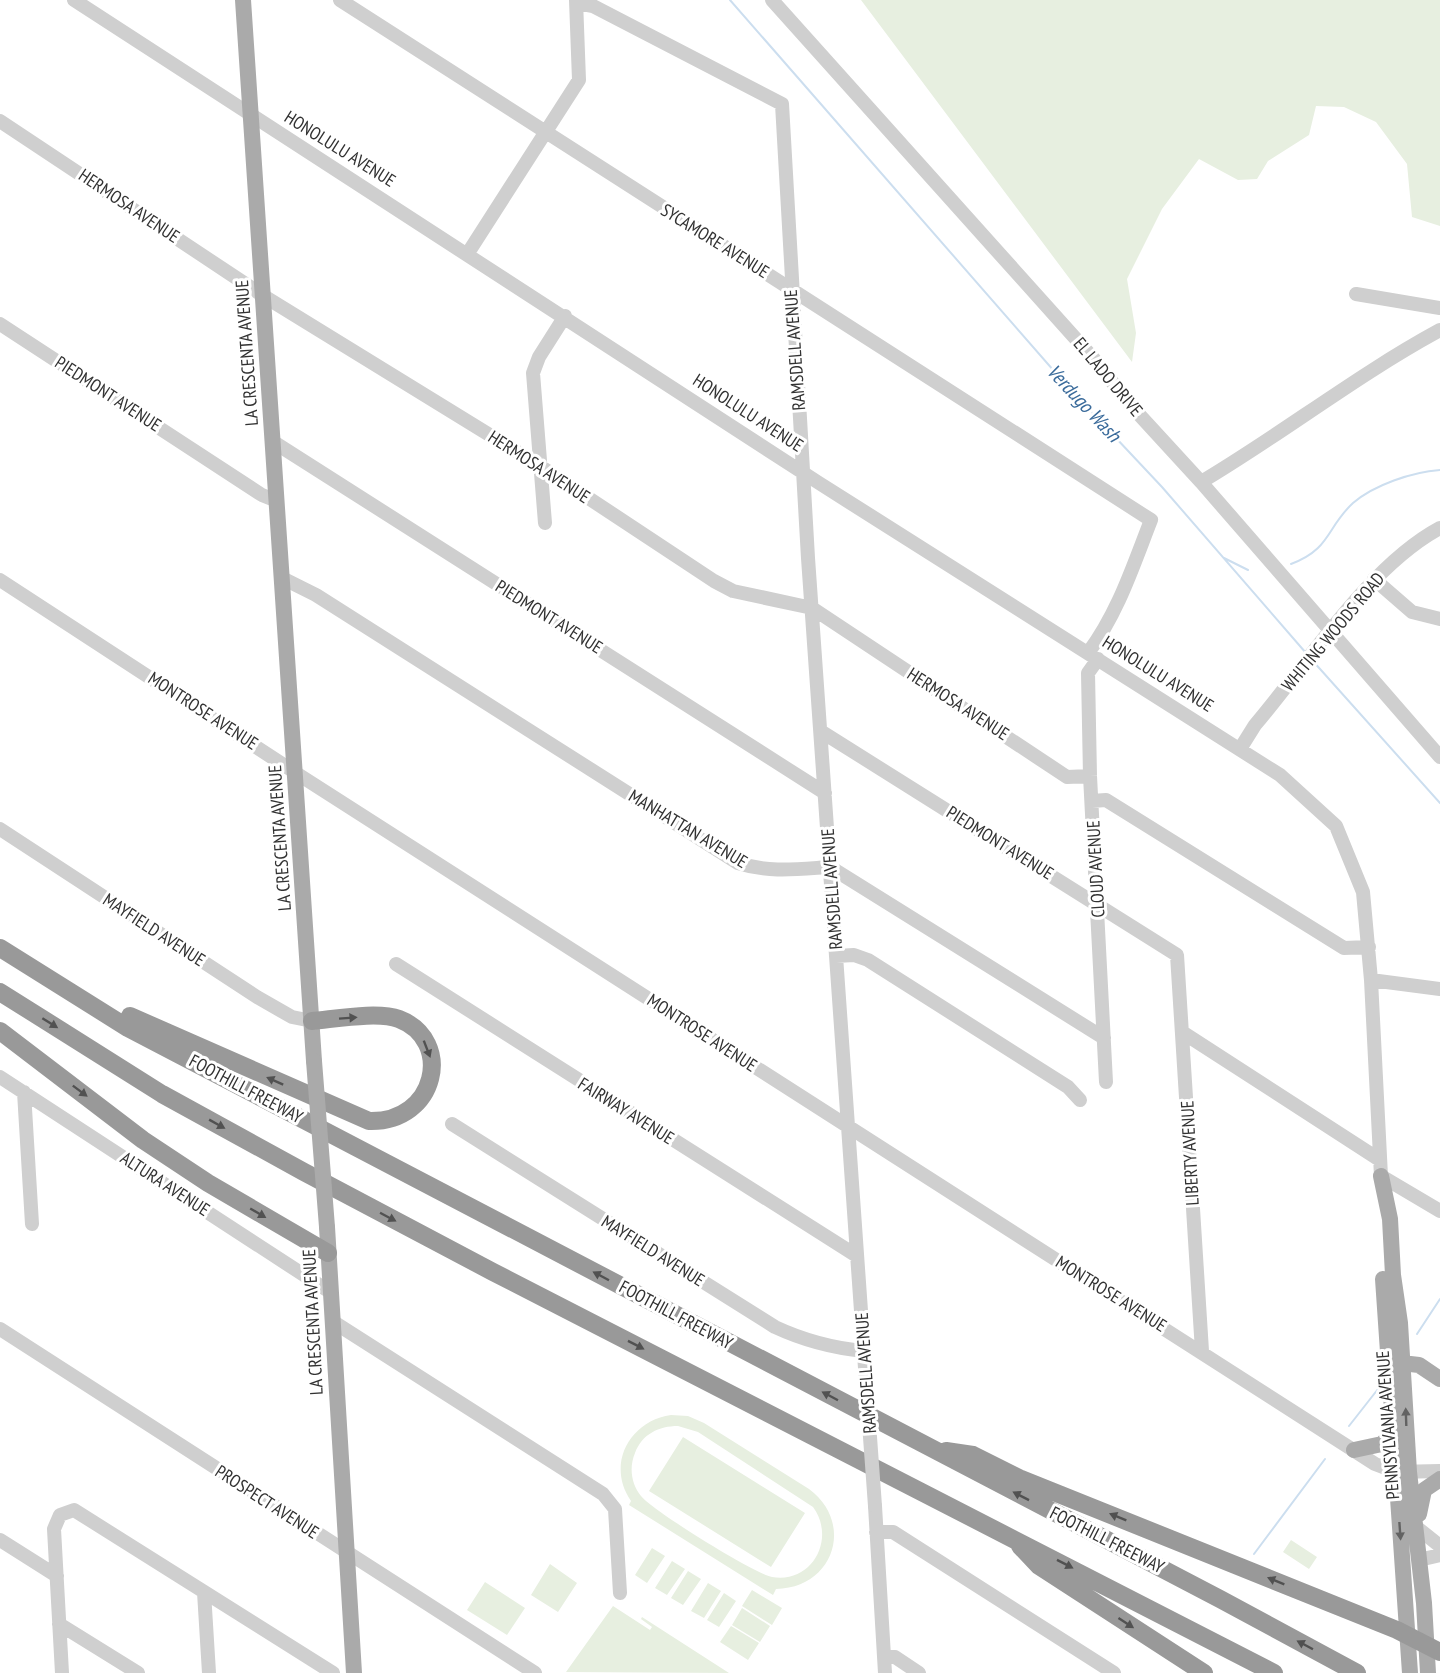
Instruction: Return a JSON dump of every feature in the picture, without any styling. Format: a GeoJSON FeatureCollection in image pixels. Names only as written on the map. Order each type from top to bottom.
{"type":"FeatureCollection","features":[{"type":"Feature","properties":{"kind":"highway","name":"FOOTHILL FREEWAY"},"geometry":{"type":"LineString","coordinates":[[0,948],[128,1028],[1357,1673]]}},
{"type":"Feature","properties":{"kind":"highway"},"geometry":{"type":"LineString","coordinates":[[49,980],[369,1121],[398,1118],[421,1101],[431,1077],[432,1063],[422,1038],[413,1028],[399,1019],[383,1016],[312,1021]]}},
{"type":"Feature","properties":{"kind":"highway"},"geometry":{"type":"LineString","coordinates":[[0,992],[162,1094],[315,1178],[493,1272],[1274,1673]]}},
{"type":"Feature","properties":{"kind":"highway"},"geometry":{"type":"LineString","coordinates":[[0,1031],[143,1140],[208,1183],[328,1253]]}},
{"type":"Feature","properties":{"kind":"highway"},"geometry":{"type":"LineString","coordinates":[[932,1450],[973,1455],[1019,1478],[1408,1635],[1433,1649]]}},
{"type":"Feature","properties":{"kind":"highway"},"geometry":{"type":"LineString","coordinates":[[1013,1538],[1038,1566],[1204,1673]]}},
{"type":"Feature","properties":{"kind":"main road","name":"LA CRESCENTA AVENUE"},"geometry":{"type":"LineString","coordinates":[[243,0],[327,1227],[354,1673]]}},
{"type":"Feature","properties":{"kind":"main road","name":"PENNSYLVANIA AVENUE"},"geometry":{"type":"LineString","coordinates":[[1380,1168],[1390,1219],[1402,1472],[1410,1559],[1408,1635],[1410,1673]]}},
{"type":"Feature","properties":{"kind":"main road","name":"PENNSYLVANIA AVENUE"},"geometry":{"type":"LineString","coordinates":[[1396,1362],[1393,1433],[1415,1526],[1410,1559]]}},
{"type":"Feature","properties":{"kind":"main road"},"geometry":{"type":"LineString","coordinates":[[1396,1362],[1419,1365],[1440,1379]]}},
{"type":"Feature","properties":{"kind":"main road"},"geometry":{"type":"LineString","coordinates":[[1354,1450],[1382,1444],[1393,1433]]}},
{"type":"Feature","properties":{"kind":"main road"},"geometry":{"type":"LineString","coordinates":[[1415,1526],[1424,1490],[1440,1479]]}},
{"type":"Feature","properties":{"kind":"main road"},"geometry":{"type":"LineString","coordinates":[[1410,1559],[1413,1596],[1424,1603],[1433,1649],[1428,1673]]}},
{"type":"Feature","properties":{"kind":"street","name":"HONOLULU AVENUE"},"geometry":{"type":"LineString","coordinates":[[74,0],[804,472],[1280,775],[1336,826],[1363,892]]}},
{"type":"Feature","properties":{"kind":"street","name":"SYCAMORE AVENUE"},"geometry":{"type":"LineString","coordinates":[[340,0],[1151,520]]}},
{"type":"Feature","properties":{"kind":"street","name":"EL LADO DRIVE"},"geometry":{"type":"LineString","coordinates":[[772,0],[1201,482],[1440,757]]}},
{"type":"Feature","properties":{"kind":"street"},"geometry":{"type":"LineString","coordinates":[[468,253],[546,134],[580,74],[577,2]]}},
{"type":"Feature","properties":{"kind":"street","name":"RAMSDELL AVENUE"},"geometry":{"type":"LineString","coordinates":[[577,2],[593,6],[782,104],[791,289],[836,956],[850,1128],[885,1673]]}},
{"type":"Feature","properties":{"kind":"street","name":"HERMOSA AVENUE"},"geometry":{"type":"LineString","coordinates":[[0,121],[262,295],[540,466],[727,588],[812,608],[1067,777],[1090,776]]}},
{"type":"Feature","properties":{"kind":"street"},"geometry":{"type":"LineString","coordinates":[[1356,294],[1440,308]]}},
{"type":"Feature","properties":{"kind":"street"},"geometry":{"type":"LineString","coordinates":[[545,523],[532,373],[539,357],[565,316]]}},
{"type":"Feature","properties":{"kind":"street","name":"PIEDMONT AVENUE"},"geometry":{"type":"LineString","coordinates":[[0,324],[262,495],[277,501]]}},
{"type":"Feature","properties":{"kind":"street"},"geometry":{"type":"LineString","coordinates":[[1201,482],[1262,446],[1407,348],[1440,330]]}},
{"type":"Feature","properties":{"kind":"street","name":"PIEDMONT AVENUE"},"geometry":{"type":"LineString","coordinates":[[272,441],[825,793]]}},
{"type":"Feature","properties":{"kind":"street","name":"CLOUD AVENUE"},"geometry":{"type":"LineString","coordinates":[[1106,1082],[1090,776],[1088,673],[1093,656],[1120,599],[1151,520]]}},
{"type":"Feature","properties":{"kind":"street","name":"WHITING WOODS ROAD"},"geometry":{"type":"LineString","coordinates":[[1240,749],[1255,725],[1374,579],[1409,548],[1440,528]]}},
{"type":"Feature","properties":{"kind":"street","name":"MANHATTAN AVENUE"},"geometry":{"type":"LineString","coordinates":[[282,578],[316,595],[738,863],[757,869],[779,870],[830,867]]}},
{"type":"Feature","properties":{"kind":"street"},"geometry":{"type":"LineString","coordinates":[[1374,579],[1412,612],[1440,619]]}},
{"type":"Feature","properties":{"kind":"street","name":"MONTROSE AVENUE"},"geometry":{"type":"LineString","coordinates":[[0,580],[296,773],[1354,1450],[1381,1467],[1402,1472]]}},
{"type":"Feature","properties":{"kind":"street","name":"PIEDMONT AVENUE"},"geometry":{"type":"LineString","coordinates":[[822,732],[1177,955]]}},
{"type":"Feature","properties":{"kind":"street"},"geometry":{"type":"LineString","coordinates":[[1092,801],[1106,800],[1344,948],[1369,947]]}},
{"type":"Feature","properties":{"kind":"street","name":"MAYFIELD AVENUE"},"geometry":{"type":"LineString","coordinates":[[0,829],[257,997],[292,1017],[312,1021]]}},
{"type":"Feature","properties":{"kind":"street"},"geometry":{"type":"LineString","coordinates":[[830,867],[1104,1038]]}},
{"type":"Feature","properties":{"kind":"street","name":"PENNSYLVANIA AVENUE"},"geometry":{"type":"LineString","coordinates":[[1363,892],[1369,947],[1380,1168]]}},
{"type":"Feature","properties":{"kind":"street"},"geometry":{"type":"LineString","coordinates":[[836,956],[854,955],[884,969],[1068,1087],[1080,1100]]}},
{"type":"Feature","properties":{"kind":"street","name":"LIBERTY AVENUE"},"geometry":{"type":"LineString","coordinates":[[1177,955],[1202,1352]]}},
{"type":"Feature","properties":{"kind":"street","name":"FAIRWAY AVENUE"},"geometry":{"type":"LineString","coordinates":[[396,964],[857,1256]]}},
{"type":"Feature","properties":{"kind":"street"},"geometry":{"type":"LineString","coordinates":[[1371,980],[1440,989]]}},
{"type":"Feature","properties":{"kind":"street"},"geometry":{"type":"LineString","coordinates":[[1182,1032],[1440,1211]]}},
{"type":"Feature","properties":{"kind":"street","name":"ALTURA AVENUE"},"geometry":{"type":"LineString","coordinates":[[0,1077],[330,1292]]}},
{"type":"Feature","properties":{"kind":"street"},"geometry":{"type":"LineString","coordinates":[[24,1092],[32,1224]]}},
{"type":"Feature","properties":{"kind":"street","name":"MAYFIELD AVENUE"},"geometry":{"type":"LineString","coordinates":[[452,1124],[776,1327],[804,1341],[864,1351]]}},
{"type":"Feature","properties":{"kind":"street"},"geometry":{"type":"LineString","coordinates":[[332,1321],[603,1494],[615,1509],[620,1593]]}},
{"type":"Feature","properties":{"kind":"street","name":"PROSPECT AVENUE"},"geometry":{"type":"LineString","coordinates":[[0,1329],[536,1673]]}},
{"type":"Feature","properties":{"kind":"street"},"geometry":{"type":"LineString","coordinates":[[1402,1472],[1440,1471]]}},
{"type":"Feature","properties":{"kind":"street"},"geometry":{"type":"LineString","coordinates":[[62,1673],[56,1522],[67,1510],[74,1510],[86,1515],[333,1673]]}},
{"type":"Feature","properties":{"kind":"street"},"geometry":{"type":"LineString","coordinates":[[1415,1526],[1440,1546]]}},
{"type":"Feature","properties":{"kind":"street"},"geometry":{"type":"LineString","coordinates":[[876,1532],[893,1532],[1114,1673]]}},
{"type":"Feature","properties":{"kind":"street"},"geometry":{"type":"LineString","coordinates":[[0,1540],[57,1576]]}},
{"type":"Feature","properties":{"kind":"street"},"geometry":{"type":"LineString","coordinates":[[1410,1559],[1440,1555]]}},
{"type":"Feature","properties":{"kind":"street"},"geometry":{"type":"LineString","coordinates":[[204,1592],[209,1673]]}},
{"type":"Feature","properties":{"kind":"street"},"geometry":{"type":"LineString","coordinates":[[59,1624],[138,1673]]}},
{"type":"Feature","properties":{"kind":"street"},"geometry":{"type":"LineString","coordinates":[[885,1657],[895,1657],[919,1673]]}},
{"type":"Feature","properties":{"kind":"green space"},"geometry":{"type":"Polygon","coordinates":[[[861,0],[1440,0],[1440,226],[1412,217],[1407,164],[1376,122],[1344,107],[1316,106],[1309,135],[1268,161],[1257,179],[1238,180],[1199,159],[1162,209],[1127,279],[1136,333],[1132,362],[861,0]]]}},
{"type":"Feature","properties":{"kind":"green space"},"geometry":{"type":"Polygon","coordinates":[[[671,1415],[688,1416],[704,1423],[809,1489],[823,1503],[831,1519],[834,1535],[832,1551],[824,1566],[812,1578],[796,1586],[776,1589],[773,1595],[629,1505],[631,1501],[624,1487],[621,1473],[626,1447],[633,1435],[656,1419],[671,1415]],[[671,1426],[652,1432],[642,1441],[633,1458],[632,1470],[633,1481],[641,1496],[683,1527],[762,1573],[772,1577],[786,1577],[799,1573],[809,1566],[821,1545],[822,1532],[820,1519],[813,1507],[698,1432],[671,1426]]]}},
{"type":"Feature","properties":{"kind":"green space"},"geometry":{"type":"Polygon","coordinates":[[[683,1437],[805,1513],[771,1567],[649,1491],[683,1437]]]}},
{"type":"Feature","properties":{"kind":"green space"},"geometry":{"type":"Polygon","coordinates":[[[1291,1540],[1317,1557],[1309,1569],[1283,1552],[1291,1540]]]}},
{"type":"Feature","properties":{"kind":"green space"},"geometry":{"type":"Polygon","coordinates":[[[652,1548],[665,1556],[647,1583],[635,1575],[652,1548]]]}},
{"type":"Feature","properties":{"kind":"green space"},"geometry":{"type":"Polygon","coordinates":[[[672,1561],[685,1569],[667,1595],[655,1588],[672,1561]]]}},
{"type":"Feature","properties":{"kind":"green space"},"geometry":{"type":"Polygon","coordinates":[[[550,1564],[577,1583],[558,1612],[531,1595],[550,1564]]]}},
{"type":"Feature","properties":{"kind":"green space"},"geometry":{"type":"Polygon","coordinates":[[[688,1571],[701,1579],[683,1605],[671,1598],[688,1571]]]}},
{"type":"Feature","properties":{"kind":"green space"},"geometry":{"type":"Polygon","coordinates":[[[485,1582],[525,1608],[507,1635],[467,1610],[485,1582]]]}},
{"type":"Feature","properties":{"kind":"green space"},"geometry":{"type":"Polygon","coordinates":[[[708,1583],[721,1591],[704,1618],[691,1611],[708,1583]]]}},
{"type":"Feature","properties":{"kind":"green space"},"geometry":{"type":"Polygon","coordinates":[[[752,1590],[782,1608],[772,1625],[742,1606],[752,1590]]]}},
{"type":"Feature","properties":{"kind":"green space"},"geometry":{"type":"Polygon","coordinates":[[[724,1593],[736,1601],[719,1627],[707,1620],[724,1593]]]}},
{"type":"Feature","properties":{"kind":"green space"},"geometry":{"type":"Polygon","coordinates":[[[613,1606],[650,1630],[652,1627],[641,1619],[642,1617],[729,1673],[566,1672],[613,1606]]]}},
{"type":"Feature","properties":{"kind":"green space"},"geometry":{"type":"Polygon","coordinates":[[[742,1608],[770,1626],[760,1642],[732,1625],[742,1608]]]}},
{"type":"Feature","properties":{"kind":"green space"},"geometry":{"type":"Polygon","coordinates":[[[731,1626],[759,1643],[748,1660],[720,1642],[731,1626]]]}},
{"type":"Feature","properties":{"kind":"waterway","name":"Verdugo Wash"},"geometry":{"type":"LineString","coordinates":[[730,0],[1068,387],[1162,487],[1306,653]]}},
{"type":"Feature","properties":{"kind":"waterway"},"geometry":{"type":"LineString","coordinates":[[1291,564],[1314,552],[1344,512],[1362,496],[1394,480],[1440,470]]}},
{"type":"Feature","properties":{"kind":"waterway"},"geometry":{"type":"LineString","coordinates":[[1224,558],[1248,570]]}},
{"type":"Feature","properties":{"kind":"waterway","name":"Verdugo Wash"},"geometry":{"type":"LineString","coordinates":[[1312,660],[1440,803]]}},
{"type":"Feature","properties":{"kind":"waterway"},"geometry":{"type":"LineString","coordinates":[[1417,1334],[1440,1299]]}},
{"type":"Feature","properties":{"kind":"waterway"},"geometry":{"type":"LineString","coordinates":[[1349,1426],[1378,1389]]}},
{"type":"Feature","properties":{"kind":"waterway"},"geometry":{"type":"LineString","coordinates":[[1254,1554],[1325,1459]]}}]}
